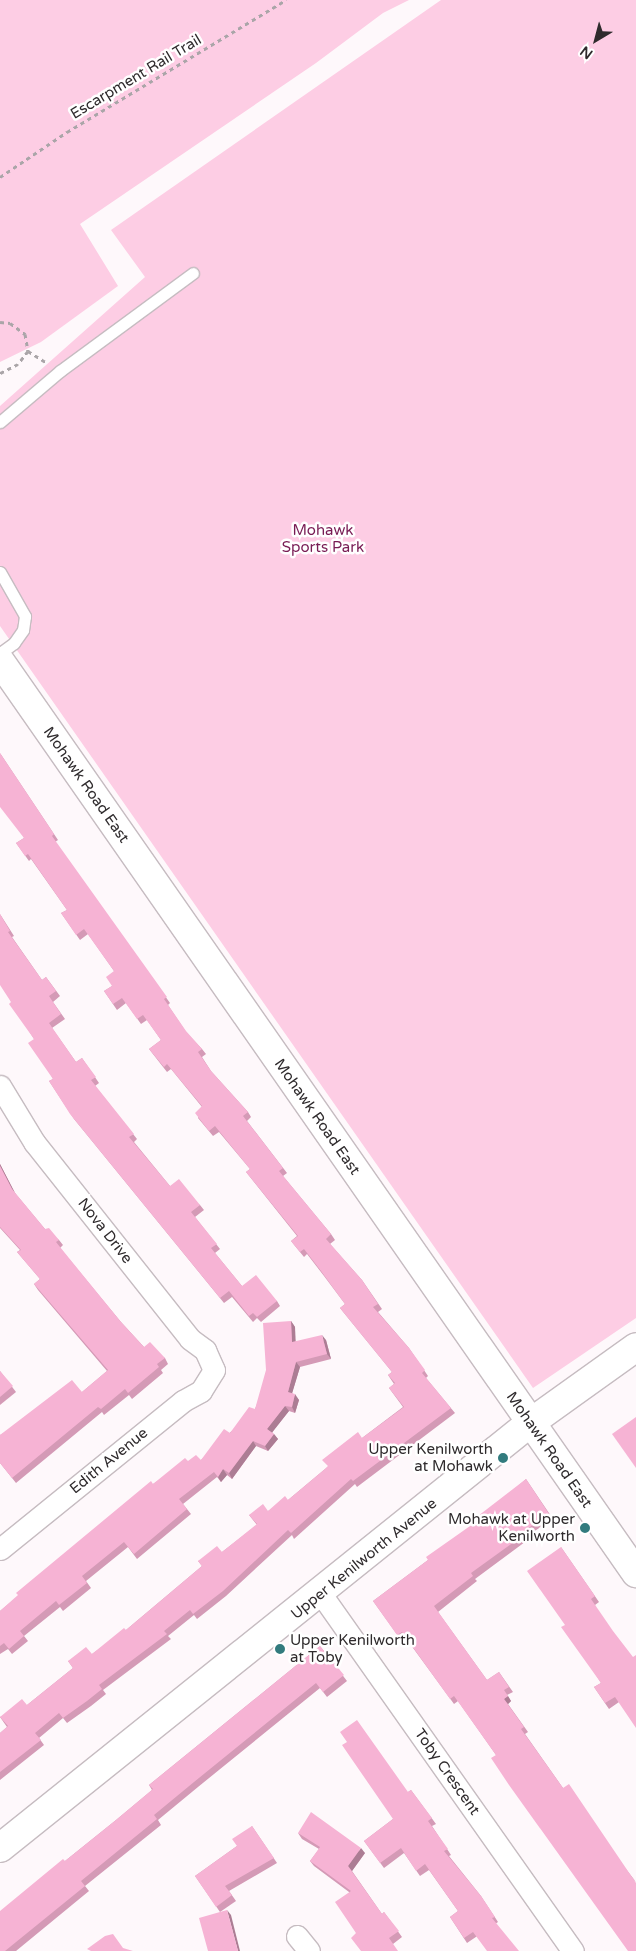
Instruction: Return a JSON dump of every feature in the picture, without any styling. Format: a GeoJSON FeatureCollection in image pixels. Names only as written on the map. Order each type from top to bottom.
{"type":"FeatureCollection","features":[{"type":"Feature","properties":{"kind":"main road","name":"Mohawk Road East"},"geometry":{"type":"LineString","coordinates":[[0,661],[636,1573]]}},
{"type":"Feature","properties":{"kind":"main road","name":"Upper Kenilworth Avenue"},"geometry":{"type":"LineString","coordinates":[[0,1848],[321,1594],[530,1423],[636,1347]]}},
{"type":"Feature","properties":{"kind":"street","name":"Nova Drive"},"geometry":{"type":"LineString","coordinates":[[0,1086],[34,1142],[190,1338],[205,1350],[214,1370]]}},
{"type":"Feature","properties":{"kind":"street","name":"Edith Avenue"},"geometry":{"type":"LineString","coordinates":[[3,1540],[183,1401],[201,1391],[214,1370]]}},
{"type":"Feature","properties":{"kind":"street","name":"Toby Crescent"},"geometry":{"type":"LineString","coordinates":[[321,1594],[573,1951]]}},
{"type":"Feature","properties":{"kind":"lane"},"geometry":{"type":"LineString","coordinates":[[0,422],[60,371],[194,273]]}},
{"type":"Feature","properties":{"kind":"lane"},"geometry":{"type":"LineString","coordinates":[[0,572],[25,616],[23,630],[14,643],[0,653]]}},
{"type":"Feature","properties":{"kind":"path","name":"Escarpment Rail Trail"},"geometry":{"type":"LineString","coordinates":[[0,177],[67,132],[286,0]]}},
{"type":"Feature","properties":{"kind":"path"},"geometry":{"type":"LineString","coordinates":[[0,322],[10,323],[25,334],[28,351],[18,364],[0,373]]}},
{"type":"Feature","properties":{"kind":"path"},"geometry":{"type":"LineString","coordinates":[[28,351],[60,371]]}},
{"type":"Feature","properties":{"kind":"green space"},"geometry":{"type":"Polygon","coordinates":[[[0,0],[409,0],[383,13],[316,63],[80,224],[118,286],[41,342],[0,362],[0,0]]]}},
{"type":"Feature","properties":{"kind":"green space","name":"Mohawk Sports Park"},"geometry":{"type":"Polygon","coordinates":[[[441,0],[636,0],[636,1318],[533,1388],[0,626],[0,406],[145,277],[111,230],[441,0]]]}},
{"type":"Feature","properties":{"kind":"building"},"geometry":{"type":"Polygon","coordinates":[[[0,753],[54,834],[52,836],[167,997],[164,999],[186,1031],[202,1049],[198,1052],[211,1071],[248,1112],[243,1116],[283,1168],[279,1171],[331,1234],[326,1239],[362,1280],[378,1304],[373,1307],[409,1348],[425,1370],[422,1373],[451,1408],[353,1481],[351,1479],[291,1533],[288,1530],[223,1591],[193,1614],[190,1610],[164,1631],[167,1634],[99,1685],[102,1689],[87,1701],[63,1718],[59,1713],[35,1733],[41,1740],[0,1772],[0,1733],[8,1726],[0,1717],[22,1699],[27,1705],[73,1668],[68,1661],[86,1647],[92,1654],[124,1628],[126,1630],[202,1566],[198,1561],[217,1546],[222,1552],[257,1524],[249,1515],[263,1504],[268,1511],[285,1496],[288,1500],[328,1466],[322,1460],[358,1432],[362,1438],[404,1407],[389,1388],[395,1383],[388,1375],[392,1372],[340,1308],[345,1304],[321,1271],[304,1249],[300,1252],[291,1241],[298,1236],[246,1172],[250,1169],[215,1126],[209,1131],[195,1113],[202,1106],[167,1064],[164,1067],[149,1049],[161,1040],[143,1015],[137,1019],[122,998],[113,1004],[104,991],[112,986],[106,977],[114,971],[84,929],[76,935],[61,913],[67,910],[28,854],[25,856],[16,843],[24,838],[0,807],[0,753]]]}},
{"type":"Feature","properties":{"kind":"building"},"geometry":{"type":"Polygon","coordinates":[[[0,914],[10,931],[8,932],[42,980],[46,977],[56,991],[49,996],[61,1014],[49,1023],[76,1062],[82,1058],[96,1077],[91,1080],[134,1134],[129,1137],[170,1186],[179,1179],[200,1205],[191,1212],[217,1244],[211,1248],[242,1286],[256,1275],[277,1301],[257,1317],[253,1313],[249,1316],[229,1291],[220,1298],[70,1114],[49,1081],[53,1079],[28,1043],[34,1039],[9,1004],[11,1002],[0,985],[0,914]]]}},
{"type":"Feature","properties":{"kind":"building"},"geometry":{"type":"Polygon","coordinates":[[[0,1166],[12,1189],[45,1229],[49,1228],[59,1240],[56,1242],[121,1322],[144,1347],[150,1342],[165,1358],[157,1364],[159,1367],[128,1393],[125,1389],[101,1409],[98,1407],[12,1478],[0,1463],[0,1435],[72,1380],[82,1392],[108,1370],[34,1284],[40,1279],[17,1252],[21,1250],[0,1227],[0,1166]]]}},
{"type":"Feature","properties":{"kind":"building"},"geometry":{"type":"Polygon","coordinates":[[[291,1321],[292,1342],[322,1335],[327,1354],[296,1362],[288,1392],[295,1394],[292,1407],[285,1406],[267,1429],[274,1434],[265,1446],[253,1441],[229,1473],[223,1469],[218,1477],[214,1472],[179,1499],[187,1509],[134,1554],[124,1542],[82,1576],[87,1583],[59,1605],[56,1601],[20,1631],[24,1636],[9,1649],[4,1643],[0,1646],[0,1611],[18,1595],[16,1593],[151,1481],[153,1484],[185,1458],[188,1461],[196,1455],[201,1460],[224,1429],[230,1433],[249,1407],[255,1409],[266,1370],[263,1323],[291,1321]]]}},
{"type":"Feature","properties":{"kind":"building"},"geometry":{"type":"Polygon","coordinates":[[[0,1371],[13,1386],[0,1397],[0,1371]]]}},
{"type":"Feature","properties":{"kind":"building"},"geometry":{"type":"Polygon","coordinates":[[[636,1417],[636,1468],[612,1434],[636,1417]]]}},
{"type":"Feature","properties":{"kind":"building"},"geometry":{"type":"Polygon","coordinates":[[[526,1479],[549,1514],[524,1531],[525,1534],[471,1573],[473,1576],[434,1606],[487,1680],[499,1672],[509,1687],[504,1690],[508,1696],[504,1699],[524,1727],[521,1729],[563,1788],[569,1784],[636,1883],[636,1951],[628,1951],[509,1785],[491,1758],[496,1755],[454,1696],[450,1699],[402,1632],[397,1635],[373,1601],[428,1560],[426,1557],[480,1519],[478,1516],[526,1479]]]}},
{"type":"Feature","properties":{"kind":"building"},"geometry":{"type":"Polygon","coordinates":[[[561,1547],[595,1596],[591,1599],[613,1631],[633,1657],[636,1655],[636,1728],[615,1697],[605,1703],[594,1687],[601,1683],[561,1627],[565,1625],[527,1571],[561,1547]]]}},
{"type":"Feature","properties":{"kind":"building"},"geometry":{"type":"Polygon","coordinates":[[[320,1646],[344,1675],[323,1692],[316,1683],[154,1815],[157,1819],[81,1881],[85,1886],[5,1951],[0,1951],[0,1911],[63,1859],[65,1861],[116,1820],[153,1789],[149,1785],[320,1646]]]}},
{"type":"Feature","properties":{"kind":"building"},"geometry":{"type":"Polygon","coordinates":[[[357,1720],[408,1792],[411,1790],[432,1818],[428,1821],[448,1849],[444,1851],[481,1896],[495,1917],[492,1918],[519,1951],[487,1951],[473,1932],[464,1938],[450,1917],[458,1911],[425,1864],[416,1871],[401,1848],[380,1863],[364,1841],[393,1819],[342,1745],[347,1742],[340,1732],[357,1720]]]}},
{"type":"Feature","properties":{"kind":"building"},"geometry":{"type":"Polygon","coordinates":[[[311,1812],[361,1848],[348,1866],[382,1914],[384,1912],[399,1931],[389,1938],[398,1951],[361,1951],[351,1938],[356,1933],[335,1902],[351,1891],[310,1861],[320,1847],[298,1833],[311,1812]]]}},
{"type":"Feature","properties":{"kind":"building"},"geometry":{"type":"Polygon","coordinates":[[[252,1826],[274,1858],[225,1886],[232,1895],[216,1907],[195,1876],[237,1846],[232,1839],[252,1826]]]}},
{"type":"Feature","properties":{"kind":"building"},"geometry":{"type":"Polygon","coordinates":[[[227,1910],[238,1951],[208,1951],[199,1918],[227,1910]]]}},
{"type":"Feature","properties":{"kind":"building"},"geometry":{"type":"Polygon","coordinates":[[[113,1934],[123,1948],[133,1951],[91,1951],[87,1949],[105,1936],[113,1934]]]}},
{"type":"Feature","properties":{"kind":"place","name":"Upper Kenilworth at Mohawk"},"geometry":{"type":"Point","coordinates":[503,1458]}},
{"type":"Feature","properties":{"kind":"place","name":"Mohawk at Upper Kenilworth"},"geometry":{"type":"Point","coordinates":[585,1528]}},
{"type":"Feature","properties":{"kind":"place","name":"Upper Kenilworth at Toby"},"geometry":{"type":"Point","coordinates":[280,1649]}}]}
